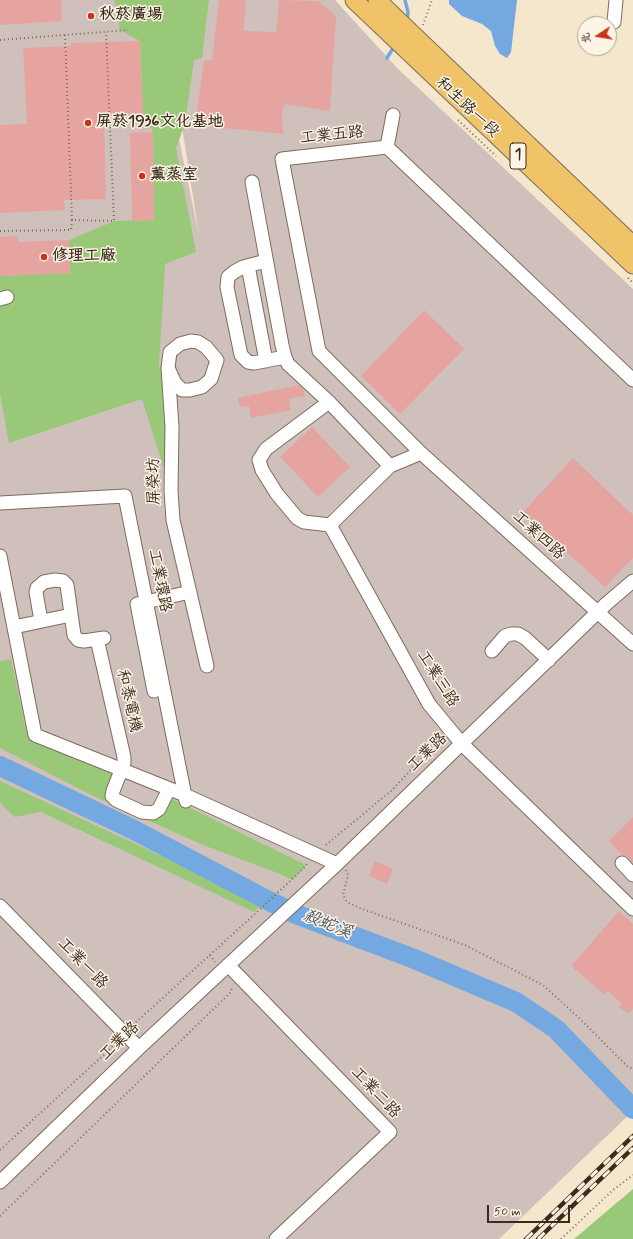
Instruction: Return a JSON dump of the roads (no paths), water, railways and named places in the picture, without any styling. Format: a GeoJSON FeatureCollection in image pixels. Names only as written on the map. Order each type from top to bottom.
{"type":"FeatureCollection","features":[{"type":"Feature","properties":{"kind":"main road","name":"和生路一段"},"geometry":{"type":"LineString","coordinates":[[354,0],[633,265]]}},
{"type":"Feature","properties":{"kind":"main road","name":"和生路一段"},"geometry":{"type":"LineString","coordinates":[[377,0],[411,27],[633,245]]}},
{"type":"Feature","properties":{"kind":"street"},"geometry":{"type":"LineString","coordinates":[[615,16],[616,0]]}},
{"type":"Feature","properties":{"kind":"street"},"geometry":{"type":"LineString","coordinates":[[387,148],[393,115]]}},
{"type":"Feature","properties":{"kind":"street","name":"工業五路"},"geometry":{"type":"LineString","coordinates":[[421,454],[319,351],[282,159],[387,148],[633,380]]}},
{"type":"Feature","properties":{"kind":"street"},"geometry":{"type":"LineString","coordinates":[[252,182],[266,261],[285,357],[288,364],[329,402],[390,466]]}},
{"type":"Feature","properties":{"kind":"street"},"geometry":{"type":"LineString","coordinates":[[266,261],[234,272],[228,278],[227,287],[241,355],[248,362],[254,363],[285,357]]}},
{"type":"Feature","properties":{"kind":"street"},"geometry":{"type":"LineString","coordinates":[[248,266],[266,361]]}},
{"type":"Feature","properties":{"kind":"street","name":"屏榮坊"},"geometry":{"type":"LineString","coordinates":[[168,368],[172,427],[171,491],[173,520],[207,666]]}},
{"type":"Feature","properties":{"kind":"street"},"geometry":{"type":"LineString","coordinates":[[329,402],[266,449],[259,460],[262,470],[277,494],[297,518],[304,522],[330,525],[390,466],[421,454]]}},
{"type":"Feature","properties":{"kind":"street","name":"工業四路"},"geometry":{"type":"LineString","coordinates":[[421,454],[633,644]]}},
{"type":"Feature","properties":{"kind":"street","name":"工業環路"},"geometry":{"type":"LineString","coordinates":[[0,503],[125,496],[186,801]]}},
{"type":"Feature","properties":{"kind":"street","name":"工業三路"},"geometry":{"type":"LineString","coordinates":[[330,525],[429,704],[462,744],[633,909]]}},
{"type":"Feature","properties":{"kind":"street"},"geometry":{"type":"LineString","coordinates":[[0,556],[35,735],[169,789],[186,801],[309,851],[337,864]]}},
{"type":"Feature","properties":{"kind":"street","name":"和泰電機"},"geometry":{"type":"LineString","coordinates":[[41,621],[36,592],[37,588],[44,582],[55,580],[63,581],[67,585],[73,630],[78,640],[84,641],[101,638],[124,757],[124,763],[112,796],[116,800],[142,812],[153,813],[159,809],[169,789]]}},
{"type":"Feature","properties":{"kind":"street","name":"工業路"},"geometry":{"type":"LineString","coordinates":[[0,1182],[139,1048],[337,864],[598,612],[633,581]]}},
{"type":"Feature","properties":{"kind":"street"},"geometry":{"type":"LineString","coordinates":[[154,691],[137,604],[190,592]]}},
{"type":"Feature","properties":{"kind":"street"},"geometry":{"type":"LineString","coordinates":[[14,627],[71,615]]}},
{"type":"Feature","properties":{"kind":"street"},"geometry":{"type":"LineString","coordinates":[[492,651],[505,636],[518,634],[525,638],[548,660]]}},
{"type":"Feature","properties":{"kind":"street"},"geometry":{"type":"LineString","coordinates":[[622,863],[633,875]]}},
{"type":"Feature","properties":{"kind":"street","name":"工業一路"},"geometry":{"type":"LineString","coordinates":[[0,906],[139,1048]]}},
{"type":"Feature","properties":{"kind":"street","name":"工業二路"},"geometry":{"type":"LineString","coordinates":[[225,968],[390,1132],[276,1239]]}},
{"type":"Feature","properties":{"kind":"water"},"geometry":{"type":"Polygon","coordinates":[[[449,0],[517,0],[511,52],[507,58],[500,54],[495,46],[491,31],[482,24],[462,16],[449,4],[449,0]]]}},
{"type":"Feature","properties":{"kind":"waterway"},"geometry":{"type":"LineString","coordinates":[[405,0],[408,12],[407,22]]}},
{"type":"Feature","properties":{"kind":"waterway"},"geometry":{"type":"LineString","coordinates":[[387,58],[395,45]]}},
{"type":"Feature","properties":{"kind":"waterway","name":"殺蛇溪"},"geometry":{"type":"LineString","coordinates":[[0,766],[132,829],[298,915],[412,958],[516,1002],[556,1029],[633,1109]]}},
{"type":"Feature","properties":{"kind":"railway"},"geometry":{"type":"LineString","coordinates":[[526,1239],[633,1136]]}},
{"type":"Feature","properties":{"kind":"railway"},"geometry":{"type":"LineString","coordinates":[[538,1239],[633,1148]]}},
{"type":"Feature","properties":{"kind":"place","name":"秋菸廣場"},"geometry":{"type":"Point","coordinates":[91,16]}},
{"type":"Feature","properties":{"kind":"place","name":"屏菸1936文化基地"},"geometry":{"type":"Point","coordinates":[88,123]}},
{"type":"Feature","properties":{"kind":"place","name":"薰蒸室"},"geometry":{"type":"Point","coordinates":[142,176]}},
{"type":"Feature","properties":{"kind":"place","name":"修理工廠"},"geometry":{"type":"Point","coordinates":[44,257]}}]}
